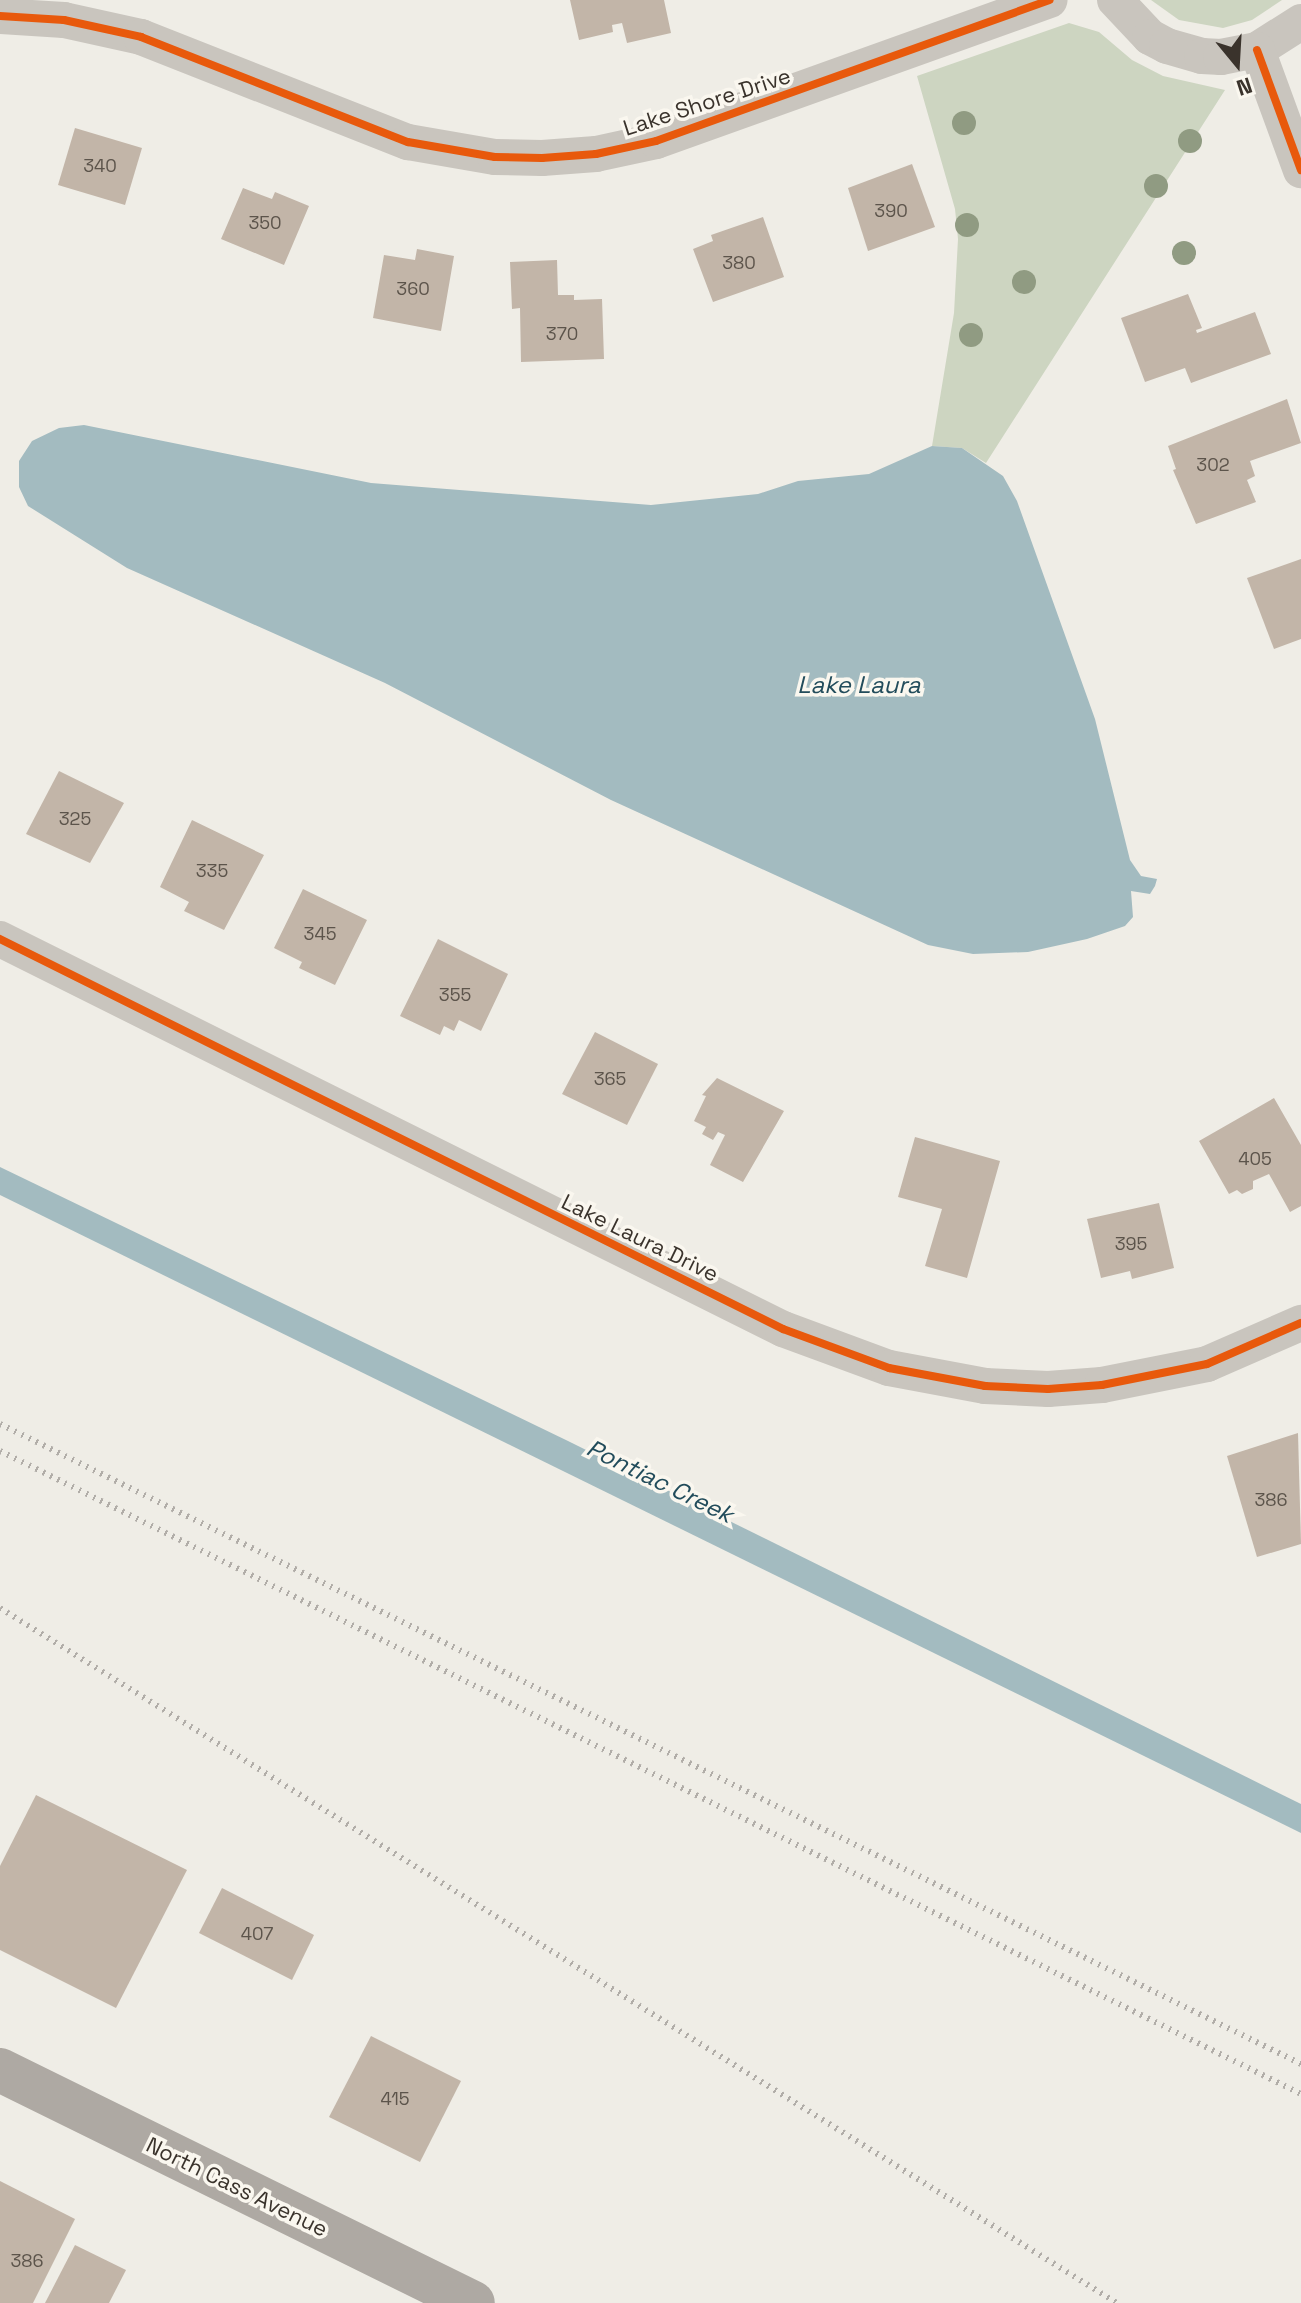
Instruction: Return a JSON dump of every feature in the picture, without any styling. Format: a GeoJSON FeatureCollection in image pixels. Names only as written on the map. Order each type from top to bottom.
{"type":"FeatureCollection","features":[{"type":"Feature","properties":{"kind":"main road","name":"North Cass Avenue"},"geometry":{"type":"LineString","coordinates":[[0,2070],[473,2303]]}},
{"type":"Feature","properties":{"kind":"street","name":"Lake Shore Drive"},"geometry":{"type":"LineString","coordinates":[[0,16],[64,20],[122,32],[186,53],[393,138],[455,153],[531,158],[596,154],[656,141],[1049,0]]}},
{"type":"Feature","properties":{"kind":"street"},"geometry":{"type":"LineString","coordinates":[[1115,0],[1136,25],[1175,49],[1221,57],[1257,50],[1301,22]]}},
{"type":"Feature","properties":{"kind":"street"},"geometry":{"type":"LineString","coordinates":[[1257,50],[1301,170]]}},
{"type":"Feature","properties":{"kind":"street","name":"Lake Laura Drive"},"geometry":{"type":"LineString","coordinates":[[0,939],[783,1329],[889,1368],[955,1382],[1017,1389],[1102,1385],[1207,1364],[1301,1323]]}},
{"type":"Feature","properties":{"kind":"green space"},"geometry":{"type":"Polygon","coordinates":[[[1151,0],[1282,0],[1252,20],[1223,28],[1179,20],[1151,0]]]}},
{"type":"Feature","properties":{"kind":"green space"},"geometry":{"type":"Polygon","coordinates":[[[1069,23],[1099,32],[1132,60],[1163,76],[1225,90],[986,463],[962,448],[932,446],[954,313],[958,239],[955,209],[917,76],[1069,23]]]}},
{"type":"Feature","properties":{"kind":"water","name":"Lake Laura"},"geometry":{"type":"Polygon","coordinates":[[[84,425],[371,483],[651,505],[758,494],[798,481],[869,474],[932,446],[962,448],[1003,476],[1017,501],[1095,719],[1130,860],[1141,876],[1157,879],[1155,886],[1150,894],[1131,891],[1133,917],[1125,926],[1087,939],[1028,952],[973,954],[928,945],[611,800],[385,683],[127,568],[28,506],[19,487],[19,461],[32,441],[59,428],[84,425]]]}},
{"type":"Feature","properties":{"kind":"water"},"geometry":{"type":"Polygon","coordinates":[[[0,1167],[568,1441],[1301,1804],[1301,1833],[0,1195],[0,1167]]]}},
{"type":"Feature","properties":{"kind":"building"},"geometry":{"type":"Polygon","coordinates":[[[570,0],[664,0],[671,33],[627,43],[622,23],[612,25],[613,32],[579,40],[570,0]]]}},
{"type":"Feature","properties":{"kind":"building"},"geometry":{"type":"Polygon","coordinates":[[[75,128],[142,148],[125,205],[58,185],[75,128]]]}},
{"type":"Feature","properties":{"kind":"building"},"geometry":{"type":"Polygon","coordinates":[[[912,164],[935,227],[868,251],[848,188],[912,164]]]}},
{"type":"Feature","properties":{"kind":"building"},"geometry":{"type":"Polygon","coordinates":[[[243,188],[272,199],[275,192],[309,206],[284,265],[221,239],[243,188]]]}},
{"type":"Feature","properties":{"kind":"building"},"geometry":{"type":"Polygon","coordinates":[[[763,217],[784,277],[713,302],[693,249],[713,241],[711,235],[763,217]]]}},
{"type":"Feature","properties":{"kind":"building"},"geometry":{"type":"Polygon","coordinates":[[[417,249],[454,256],[441,331],[373,318],[384,255],[415,260],[417,249]]]}},
{"type":"Feature","properties":{"kind":"building"},"geometry":{"type":"Polygon","coordinates":[[[557,260],[558,295],[574,295],[574,300],[602,299],[604,359],[521,362],[520,308],[512,309],[510,262],[557,260]]]}},
{"type":"Feature","properties":{"kind":"building"},"geometry":{"type":"Polygon","coordinates":[[[1188,294],[1202,328],[1196,330],[1197,333],[1255,312],[1271,354],[1191,383],[1185,368],[1145,382],[1121,318],[1188,294]]]}},
{"type":"Feature","properties":{"kind":"building"},"geometry":{"type":"Polygon","coordinates":[[[1287,399],[1301,443],[1250,461],[1255,476],[1247,480],[1256,502],[1196,524],[1173,470],[1176,469],[1168,446],[1287,399]]]}},
{"type":"Feature","properties":{"kind":"building"},"geometry":{"type":"Polygon","coordinates":[[[1301,559],[1301,639],[1274,649],[1247,578],[1301,559]]]}},
{"type":"Feature","properties":{"kind":"building"},"geometry":{"type":"Polygon","coordinates":[[[59,771],[124,803],[90,863],[26,834],[59,771]]]}},
{"type":"Feature","properties":{"kind":"building"},"geometry":{"type":"Polygon","coordinates":[[[192,820],[264,855],[224,930],[184,911],[189,902],[160,887],[192,820]]]}},
{"type":"Feature","properties":{"kind":"building"},"geometry":{"type":"Polygon","coordinates":[[[303,889],[367,920],[335,985],[299,968],[302,962],[274,948],[303,889]]]}},
{"type":"Feature","properties":{"kind":"building"},"geometry":{"type":"Polygon","coordinates":[[[438,939],[508,974],[481,1031],[459,1020],[454,1031],[444,1026],[440,1035],[400,1016],[438,939]]]}},
{"type":"Feature","properties":{"kind":"building"},"geometry":{"type":"Polygon","coordinates":[[[595,1032],[658,1064],[627,1125],[562,1094],[595,1032]]]}},
{"type":"Feature","properties":{"kind":"building"},"geometry":{"type":"Polygon","coordinates":[[[717,1078],[784,1111],[743,1182],[710,1165],[725,1135],[718,1132],[713,1140],[702,1134],[706,1127],[694,1121],[706,1096],[702,1095],[717,1078]]]}},
{"type":"Feature","properties":{"kind":"building"},"geometry":{"type":"Polygon","coordinates":[[[1274,1098],[1301,1145],[1301,1206],[1290,1212],[1269,1174],[1253,1181],[1253,1189],[1242,1194],[1237,1190],[1229,1194],[1199,1141],[1274,1098]]]}},
{"type":"Feature","properties":{"kind":"building"},"geometry":{"type":"Polygon","coordinates":[[[915,1137],[1000,1161],[967,1278],[925,1266],[942,1209],[898,1197],[915,1137]]]}},
{"type":"Feature","properties":{"kind":"building"},"geometry":{"type":"Polygon","coordinates":[[[1159,1203],[1174,1268],[1132,1279],[1130,1271],[1101,1278],[1087,1219],[1159,1203]]]}},
{"type":"Feature","properties":{"kind":"building"},"geometry":{"type":"Polygon","coordinates":[[[1298,1433],[1301,1544],[1257,1557],[1227,1456],[1298,1433]]]}},
{"type":"Feature","properties":{"kind":"building"},"geometry":{"type":"Polygon","coordinates":[[[36,1795],[187,1870],[116,2008],[0,1950],[0,1866],[36,1795]]]}},
{"type":"Feature","properties":{"kind":"building"},"geometry":{"type":"Polygon","coordinates":[[[222,1888],[314,1935],[292,1980],[199,1933],[222,1888]]]}},
{"type":"Feature","properties":{"kind":"building"},"geometry":{"type":"Polygon","coordinates":[[[371,2036],[461,2081],[420,2162],[329,2117],[371,2036]]]}},
{"type":"Feature","properties":{"kind":"building"},"geometry":{"type":"Polygon","coordinates":[[[0,2181],[75,2219],[33,2303],[0,2303],[0,2181]]]}},
{"type":"Feature","properties":{"kind":"building"},"geometry":{"type":"Polygon","coordinates":[[[75,2245],[126,2270],[109,2303],[45,2303],[75,2245]]]}},
{"type":"Feature","properties":{"kind":"railway"},"geometry":{"type":"LineString","coordinates":[[0,1424],[1301,2064]]}},
{"type":"Feature","properties":{"kind":"railway"},"geometry":{"type":"LineString","coordinates":[[0,1451],[1301,2094]]}},
{"type":"Feature","properties":{"kind":"railway"},"geometry":{"type":"LineString","coordinates":[[0,1608],[1117,2303]]}},
{"type":"Feature","properties":{"kind":"cycle path"},"geometry":{"type":"LineString","coordinates":[[0,16],[64,20],[141,37],[408,142],[495,157],[542,158],[596,154],[656,141],[1049,0]]}},
{"type":"Feature","properties":{"kind":"cycle path"},"geometry":{"type":"LineString","coordinates":[[1257,50],[1301,170]]}},
{"type":"Feature","properties":{"kind":"cycle path"},"geometry":{"type":"LineString","coordinates":[[0,939],[783,1329],[889,1368],[985,1386],[1048,1389],[1102,1385],[1207,1364],[1301,1323]]}},
{"type":"Feature","properties":{"kind":"water label","name":"Pontiac Creek"},"geometry":{"type":"Point","coordinates":[660,1481]}}]}
